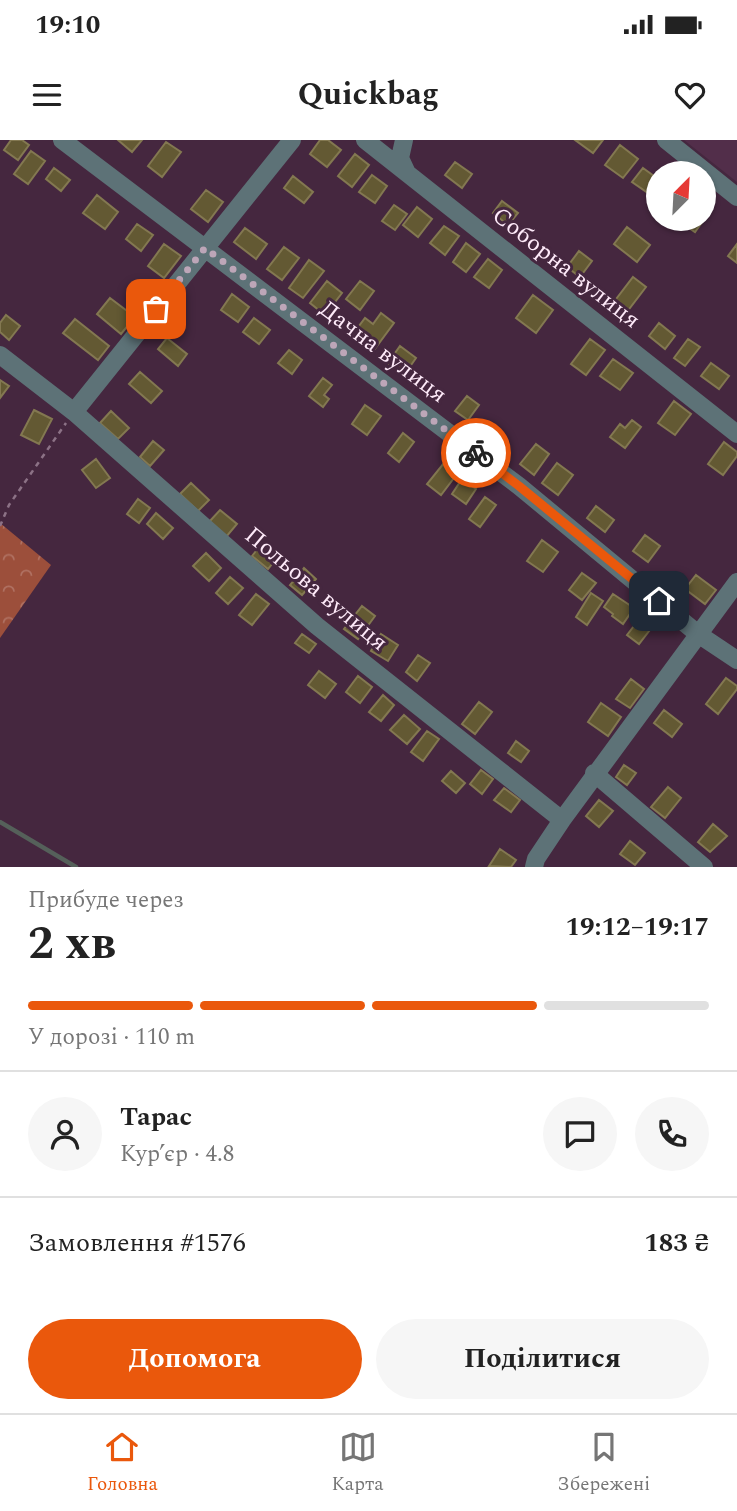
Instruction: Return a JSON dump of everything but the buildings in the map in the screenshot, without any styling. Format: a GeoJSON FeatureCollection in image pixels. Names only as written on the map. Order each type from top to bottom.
{"type":"FeatureCollection","features":[{"type":"Feature","properties":{"kind":"street","name":"Дачна вулиця"},"geometry":{"type":"LineString","coordinates":[[62,140],[519,486],[698,634],[737,660]]}},
{"type":"Feature","properties":{"kind":"street"},"geometry":{"type":"LineString","coordinates":[[74,412],[292,140]]}},
{"type":"Feature","properties":{"kind":"street"},"geometry":{"type":"LineString","coordinates":[[366,141],[385,146],[402,140],[400,158],[407,174]]}},
{"type":"Feature","properties":{"kind":"street"},"geometry":{"type":"LineString","coordinates":[[666,140],[737,197]]}},
{"type":"Feature","properties":{"kind":"street","name":"Соборна вулиця"},"geometry":{"type":"LineString","coordinates":[[366,141],[737,434]]}},
{"type":"Feature","properties":{"kind":"street","name":"Польова вулиця"},"geometry":{"type":"LineString","coordinates":[[0,355],[74,412],[317,626],[562,820]]}},
{"type":"Feature","properties":{"kind":"street"},"geometry":{"type":"LineString","coordinates":[[534,867],[536,859],[594,773],[737,582]]}},
{"type":"Feature","properties":{"kind":"street"},"geometry":{"type":"LineString","coordinates":[[594,773],[704,867]]}},
{"type":"Feature","properties":{"kind":"path"},"geometry":{"type":"LineString","coordinates":[[0,526],[9,505],[74,412]]}},
{"type":"Feature","properties":{"kind":"shaded area"},"geometry":{"type":"Polygon","coordinates":[[[684,140],[737,140],[737,182],[716,165],[716,161],[710,161],[684,140]]]}},
{"type":"Feature","properties":{"kind":"green space"},"geometry":{"type":"Polygon","coordinates":[[[0,523],[51,565],[0,638],[0,523]]]}},
{"type":"Feature","properties":{"kind":"waterway"},"geometry":{"type":"LineString","coordinates":[[0,822],[76,867]]}},
{"type":"Feature","properties":{"kind":"way so far"},"geometry":{"type":"LineString","coordinates":[[156,309],[205,248],[476,453]]}},
{"type":"Feature","properties":{"kind":"route"},"geometry":{"type":"LineString","coordinates":[[476,453],[659,601]]}}]}
